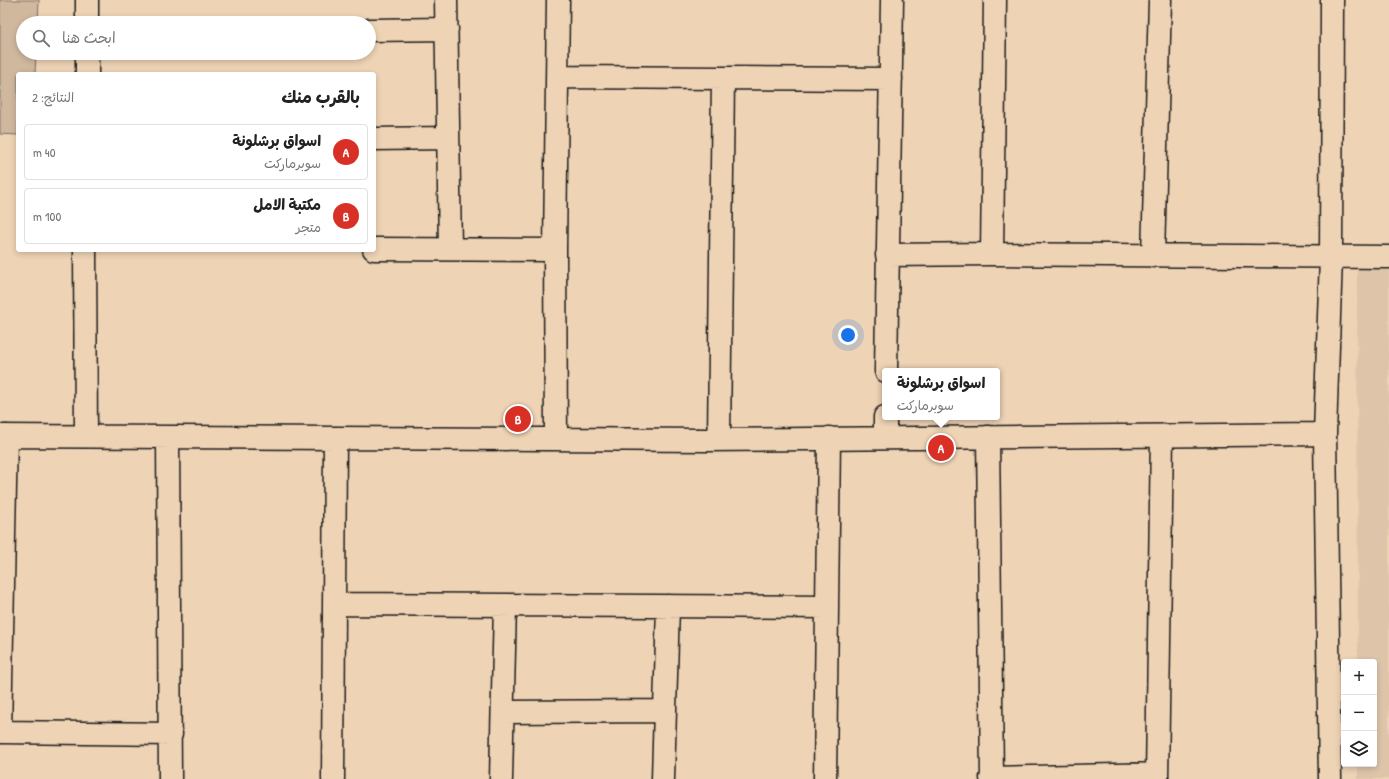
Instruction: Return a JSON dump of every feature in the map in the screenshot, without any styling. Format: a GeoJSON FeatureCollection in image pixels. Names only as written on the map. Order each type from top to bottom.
{"type":"FeatureCollection","features":[{"type":"Feature","properties":{"kind":"street"},"geometry":{"type":"LineString","coordinates":[[87,0],[88,16]]}},
{"type":"Feature","properties":{"kind":"street"},"geometry":{"type":"LineString","coordinates":[[446,0],[450,249]]}},
{"type":"Feature","properties":{"kind":"street"},"geometry":{"type":"LineString","coordinates":[[556,439],[555,250],[558,0]]}},
{"type":"Feature","properties":{"kind":"street"},"geometry":{"type":"LineString","coordinates":[[886,368],[892,0]]}},
{"type":"Feature","properties":{"kind":"street"},"geometry":{"type":"LineString","coordinates":[[992,254],[995,0]]}},
{"type":"Feature","properties":{"kind":"street"},"geometry":{"type":"LineString","coordinates":[[1153,256],[1160,0]]}},
{"type":"Feature","properties":{"kind":"street"},"geometry":{"type":"LineString","coordinates":[[1330,779],[1325,434],[1331,257],[1332,0]]}},
{"type":"Feature","properties":{"kind":"street"},"geometry":{"type":"LineString","coordinates":[[376,30],[447,29]]}},
{"type":"Feature","properties":{"kind":"street"},"geometry":{"type":"LineString","coordinates":[[87,60],[87,72]]}},
{"type":"Feature","properties":{"kind":"street"},"geometry":{"type":"LineString","coordinates":[[558,77],[891,79]]}},
{"type":"Feature","properties":{"kind":"street"},"geometry":{"type":"LineString","coordinates":[[719,440],[723,78]]}},
{"type":"Feature","properties":{"kind":"street"},"geometry":{"type":"LineString","coordinates":[[376,139],[448,138]]}},
{"type":"Feature","properties":{"kind":"street"},"geometry":{"type":"LineString","coordinates":[[376,249],[555,250]]}},
{"type":"Feature","properties":{"kind":"street"},"geometry":{"type":"LineString","coordinates":[[85,252],[86,436]]}},
{"type":"Feature","properties":{"kind":"street"},"geometry":{"type":"LineString","coordinates":[[887,255],[992,254],[1389,257]]}},
{"type":"Feature","properties":{"kind":"street"},"geometry":{"type":"LineString","coordinates":[[171,734],[0,732],[3,436],[719,440],[829,438],[885,428],[988,437],[1325,434]]}},
{"type":"Feature","properties":{"kind":"street"},"geometry":{"type":"LineString","coordinates":[[988,437],[992,778],[1157,776],[1162,436]]}},
{"type":"Feature","properties":{"kind":"street"},"geometry":{"type":"LineString","coordinates":[[168,437],[171,734],[170,779]]}},
{"type":"Feature","properties":{"kind":"street"},"geometry":{"type":"LineString","coordinates":[[333,779],[335,438]]}},
{"type":"Feature","properties":{"kind":"street"},"geometry":{"type":"LineString","coordinates":[[825,779],[829,438]]}},
{"type":"Feature","properties":{"kind":"street"},"geometry":{"type":"LineString","coordinates":[[334,604],[827,607]]}},
{"type":"Feature","properties":{"kind":"street"},"geometry":{"type":"LineString","coordinates":[[501,779],[505,605]]}},
{"type":"Feature","properties":{"kind":"street"},"geometry":{"type":"LineString","coordinates":[[663,779],[668,606]]}},
{"type":"Feature","properties":{"kind":"street"},"geometry":{"type":"LineString","coordinates":[[503,712],[665,711]]}},
{"type":"Feature","properties":{"kind":"shaded area"},"geometry":{"type":"Polygon","coordinates":[[[0,0],[39,0],[38,16],[16,16],[16,60],[36,60],[35,72],[16,72],[16,135],[0,134],[0,0]]]}},
{"type":"Feature","properties":{"kind":"shaded area"},"geometry":{"type":"Polygon","coordinates":[[[1389,258],[1389,779],[1358,779],[1358,767],[1377,767],[1377,659],[1358,659],[1357,259],[1389,258]]]}},
{"type":"Feature","properties":{"kind":"place","name":"مكتبة الامل"},"geometry":{"type":"Point","coordinates":[518,419]}},
{"type":"Feature","properties":{"kind":"place","name":"اسواق برشلونة"},"geometry":{"type":"Point","coordinates":[941,448]}}]}
